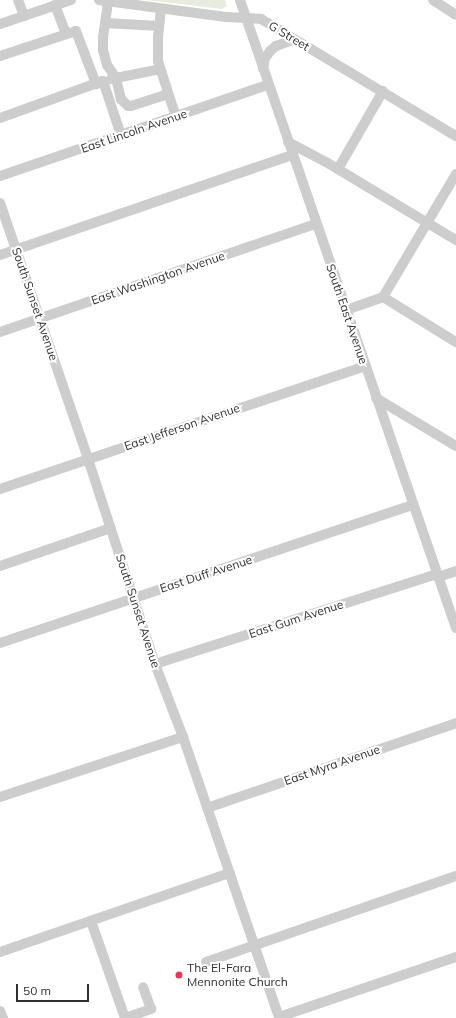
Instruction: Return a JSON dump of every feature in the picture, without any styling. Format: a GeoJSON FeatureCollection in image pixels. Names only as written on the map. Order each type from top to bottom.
{"type":"FeatureCollection","features":[{"type":"Feature","properties":{"kind":"street"},"geometry":{"type":"LineString","coordinates":[[18,0],[24,16]]}},
{"type":"Feature","properties":{"kind":"street"},"geometry":{"type":"LineString","coordinates":[[0,24],[71,0]]}},
{"type":"Feature","properties":{"kind":"street","name":"South East Avenue"},"geometry":{"type":"LineString","coordinates":[[240,0],[315,224],[456,628]]}},
{"type":"Feature","properties":{"kind":"street"},"geometry":{"type":"LineString","coordinates":[[433,0],[456,15]]}},
{"type":"Feature","properties":{"kind":"street"},"geometry":{"type":"LineString","coordinates":[[104,1],[105,23],[102,37],[103,50],[107,65],[116,78],[121,99],[128,106],[131,106],[168,94]]}},
{"type":"Feature","properties":{"kind":"street","name":"G Street"},"geometry":{"type":"LineString","coordinates":[[104,1],[226,17],[261,19],[456,136]]}},
{"type":"Feature","properties":{"kind":"street"},"geometry":{"type":"LineString","coordinates":[[55,5],[66,34]]}},
{"type":"Feature","properties":{"kind":"street"},"geometry":{"type":"LineString","coordinates":[[162,8],[158,38],[160,69],[176,116]]}},
{"type":"Feature","properties":{"kind":"street"},"geometry":{"type":"LineString","coordinates":[[105,23],[159,26]]}},
{"type":"Feature","properties":{"kind":"street"},"geometry":{"type":"LineString","coordinates":[[0,56],[76,31],[100,82],[121,135]]}},
{"type":"Feature","properties":{"kind":"street"},"geometry":{"type":"LineString","coordinates":[[263,69],[270,50],[276,46],[295,40]]}},
{"type":"Feature","properties":{"kind":"street"},"geometry":{"type":"LineString","coordinates":[[0,118],[100,82],[160,69]]}},
{"type":"Feature","properties":{"kind":"street","name":"East Lincoln Avenue"},"geometry":{"type":"LineString","coordinates":[[0,176],[268,85]]}},
{"type":"Feature","properties":{"kind":"street"},"geometry":{"type":"LineString","coordinates":[[338,169],[383,91]]}},
{"type":"Feature","properties":{"kind":"street"},"geometry":{"type":"LineString","coordinates":[[288,142],[338,169],[456,240]]}},
{"type":"Feature","properties":{"kind":"street"},"geometry":{"type":"LineString","coordinates":[[0,255],[292,155]]}},
{"type":"Feature","properties":{"kind":"street"},"geometry":{"type":"LineString","coordinates":[[346,310],[383,297],[456,174]]}},
{"type":"Feature","properties":{"kind":"street","name":"South Sunset Avenue"},"geometry":{"type":"LineString","coordinates":[[0,202],[41,318],[155,664],[183,737],[253,945],[279,1017]]}},
{"type":"Feature","properties":{"kind":"street","name":"East Washington Avenue"},"geometry":{"type":"LineString","coordinates":[[0,332],[315,224]]}},
{"type":"Feature","properties":{"kind":"street"},"geometry":{"type":"LineString","coordinates":[[383,297],[456,342]]}},
{"type":"Feature","properties":{"kind":"street","name":"East Jefferson Avenue"},"geometry":{"type":"LineString","coordinates":[[0,489],[365,366]]}},
{"type":"Feature","properties":{"kind":"street"},"geometry":{"type":"LineString","coordinates":[[376,398],[456,446]]}},
{"type":"Feature","properties":{"kind":"street","name":"East Duff Avenue"},"geometry":{"type":"LineString","coordinates":[[0,643],[412,505]]}},
{"type":"Feature","properties":{"kind":"street"},"geometry":{"type":"LineString","coordinates":[[0,566],[111,528]]}},
{"type":"Feature","properties":{"kind":"street","name":"East Gum Avenue"},"geometry":{"type":"LineString","coordinates":[[155,664],[456,571]]}},
{"type":"Feature","properties":{"kind":"street","name":"East Myra Avenue"},"geometry":{"type":"LineString","coordinates":[[207,808],[456,723]]}},
{"type":"Feature","properties":{"kind":"street"},"geometry":{"type":"LineString","coordinates":[[0,797],[183,737]]}},
{"type":"Feature","properties":{"kind":"street"},"geometry":{"type":"LineString","coordinates":[[0,952],[230,873]]}},
{"type":"Feature","properties":{"kind":"street"},"geometry":{"type":"LineString","coordinates":[[206,962],[456,876]]}},
{"type":"Feature","properties":{"kind":"street"},"geometry":{"type":"LineString","coordinates":[[91,921],[125,1018],[151,1009],[143,987]]}},
{"type":"Feature","properties":{"kind":"street"},"geometry":{"type":"LineString","coordinates":[[279,1017],[456,957]]}},
{"type":"Feature","properties":{"kind":"street"},"geometry":{"type":"LineString","coordinates":[[0,1011],[2,1018]]}},
{"type":"Feature","properties":{"kind":"shaded area"},"geometry":{"type":"Polygon","coordinates":[[[146,0],[225,0],[227,6],[222,9],[146,0]]]}},
{"type":"Feature","properties":{"kind":"place","name":"The El-Fara Mennonite Church"},"geometry":{"type":"Point","coordinates":[179,975]}}]}
